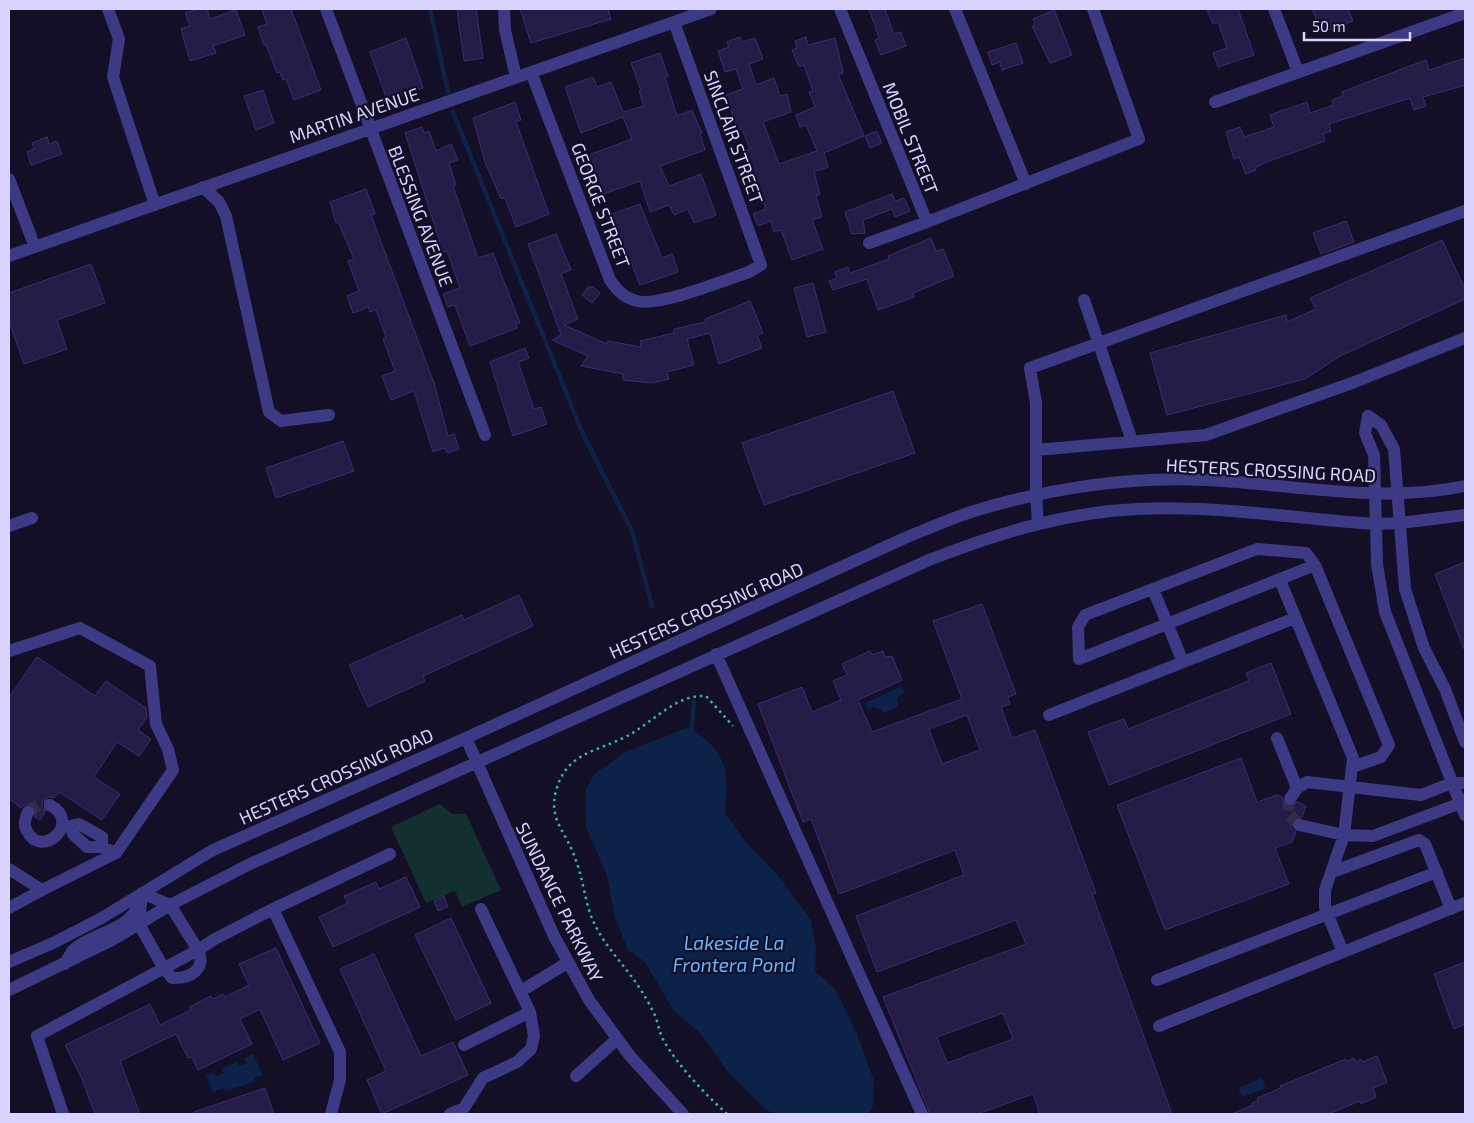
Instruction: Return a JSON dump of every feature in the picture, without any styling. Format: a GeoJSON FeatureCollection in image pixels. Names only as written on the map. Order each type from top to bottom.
{"type":"FeatureCollection","features":[{"type":"Feature","properties":{"kind":"street"},"geometry":{"type":"LineString","coordinates":[[108,9],[119,39],[113,77],[155,205]]}},
{"type":"Feature","properties":{"kind":"street","name":"BLESSING AVENUE"},"geometry":{"type":"LineString","coordinates":[[326,9],[485,435]]}},
{"type":"Feature","properties":{"kind":"street"},"geometry":{"type":"LineString","coordinates":[[504,9],[504,30],[516,77]]}},
{"type":"Feature","properties":{"kind":"street","name":"MARTIN AVENUE"},"geometry":{"type":"LineString","coordinates":[[9,256],[711,9]]}},
{"type":"Feature","properties":{"kind":"street","name":"MOBIL STREET"},"geometry":{"type":"LineString","coordinates":[[840,9],[927,222],[869,243]]}},
{"type":"Feature","properties":{"kind":"street"},"geometry":{"type":"LineString","coordinates":[[955,9],[1026,184]]}},
{"type":"Feature","properties":{"kind":"street"},"geometry":{"type":"LineString","coordinates":[[927,222],[1139,139],[1093,9]]}},
{"type":"Feature","properties":{"kind":"street"},"geometry":{"type":"LineString","coordinates":[[1274,9],[1298,72]]}},
{"type":"Feature","properties":{"kind":"street"},"geometry":{"type":"LineString","coordinates":[[1214,102],[1465,13]]}},
{"type":"Feature","properties":{"kind":"street","name":"SINCLAIR STREET"},"geometry":{"type":"LineString","coordinates":[[674,22],[761,265]]}},
{"type":"Feature","properties":{"kind":"street","name":"GEORGE STREET"},"geometry":{"type":"LineString","coordinates":[[531,72],[610,280],[617,290],[626,297],[638,302],[656,302],[750,272],[761,265]]}},
{"type":"Feature","properties":{"kind":"street"},"geometry":{"type":"LineString","coordinates":[[9,179],[35,247]]}},
{"type":"Feature","properties":{"kind":"street"},"geometry":{"type":"LineString","coordinates":[[203,187],[219,202],[226,216],[270,412],[281,421],[328,415]]}},
{"type":"Feature","properties":{"kind":"street"},"geometry":{"type":"LineString","coordinates":[[1038,523],[1036,496],[1036,403],[1030,368],[1465,211]]}},
{"type":"Feature","properties":{"kind":"street"},"geometry":{"type":"LineString","coordinates":[[1084,300],[1132,440]]}},
{"type":"Feature","properties":{"kind":"street"},"geometry":{"type":"LineString","coordinates":[[1036,450],[1132,440],[1206,435],[1352,383],[1465,338]]}},
{"type":"Feature","properties":{"kind":"street"},"geometry":{"type":"LineString","coordinates":[[1299,825],[1344,835],[1372,836],[1464,806],[1452,783],[1385,612],[1378,580],[1374,455],[1365,433],[1368,416],[1381,425],[1394,449],[1402,567],[1412,617],[1465,742]]}},
{"type":"Feature","properties":{"kind":"street","name":"HESTERS CROSSING ROAD"},"geometry":{"type":"LineString","coordinates":[[9,962],[60,939],[213,850],[466,738],[907,537],[970,512],[1036,496],[1115,483],[1165,480],[1205,480],[1375,495],[1465,486]]}},
{"type":"Feature","properties":{"kind":"street"},"geometry":{"type":"LineString","coordinates":[[9,990],[64,966],[170,905],[250,864],[716,654],[974,542],[1038,523],[1095,512],[1138,509],[1181,509],[1376,524],[1465,515]]}},
{"type":"Feature","properties":{"kind":"street"},"geometry":{"type":"LineString","coordinates":[[9,526],[32,518]]}},
{"type":"Feature","properties":{"kind":"street"},"geometry":{"type":"LineString","coordinates":[[1315,565],[1079,659],[1078,626],[1085,615],[1257,549],[1306,553],[1315,565],[1389,745],[1381,757],[1352,767]]}},
{"type":"Feature","properties":{"kind":"street"},"geometry":{"type":"LineString","coordinates":[[1280,580],[1353,758],[1344,835],[1325,890],[1325,908],[1343,952]]}},
{"type":"Feature","properties":{"kind":"street"},"geometry":{"type":"LineString","coordinates":[[1153,589],[1183,662]]}},
{"type":"Feature","properties":{"kind":"street"},"geometry":{"type":"LineString","coordinates":[[1049,715],[1296,618]]}},
{"type":"Feature","properties":{"kind":"street"},"geometry":{"type":"LineString","coordinates":[[9,651],[80,628],[150,666],[156,724],[168,749],[173,770],[116,852],[9,908]]}},
{"type":"Feature","properties":{"kind":"street"},"geometry":{"type":"LineString","coordinates":[[716,654],[922,1114]]}},
{"type":"Feature","properties":{"kind":"street","name":"SUNDANCE PARKWAY"},"geometry":{"type":"LineString","coordinates":[[466,738],[568,963],[589,1000],[616,1040],[683,1114]]}},
{"type":"Feature","properties":{"kind":"street"},"geometry":{"type":"LineString","coordinates":[[1277,738],[1297,788]]}},
{"type":"Feature","properties":{"kind":"street"},"geometry":{"type":"LineString","coordinates":[[1290,799],[1297,788],[1307,782],[1421,795],[1452,783],[1465,783]]}},
{"type":"Feature","properties":{"kind":"street"},"geometry":{"type":"LineString","coordinates":[[50,806],[59,813],[66,825]]}},
{"type":"Feature","properties":{"kind":"street"},"geometry":{"type":"LineString","coordinates":[[28,812],[25,818],[26,830],[34,839],[40,841],[52,840],[66,825],[80,824],[102,837],[102,847],[116,852]]}},
{"type":"Feature","properties":{"kind":"street"},"geometry":{"type":"LineString","coordinates":[[1332,872],[1419,840],[1425,844],[1451,909]]}},
{"type":"Feature","properties":{"kind":"street"},"geometry":{"type":"LineString","coordinates":[[63,1114],[37,1036],[273,909],[390,854]]}},
{"type":"Feature","properties":{"kind":"street"},"geometry":{"type":"LineString","coordinates":[[9,869],[42,890]]}},
{"type":"Feature","properties":{"kind":"street"},"geometry":{"type":"LineString","coordinates":[[1157,980],[1437,872]]}},
{"type":"Feature","properties":{"kind":"street"},"geometry":{"type":"LineString","coordinates":[[142,893],[170,905],[198,950],[202,964],[186,977],[172,978],[163,967],[139,924],[142,893]]}},
{"type":"Feature","properties":{"kind":"street"},"geometry":{"type":"LineString","coordinates":[[64,966],[73,950],[126,921],[137,911],[142,893]]}},
{"type":"Feature","properties":{"kind":"street"},"geometry":{"type":"LineString","coordinates":[[1159,1026],[1465,904]]}},
{"type":"Feature","properties":{"kind":"street"},"geometry":{"type":"LineString","coordinates":[[273,909],[340,1052],[340,1080],[331,1114]]}},
{"type":"Feature","properties":{"kind":"street"},"geometry":{"type":"LineString","coordinates":[[450,1114],[464,1108],[484,1078],[517,1062],[531,1049],[534,1036],[530,1012],[481,909]]}},
{"type":"Feature","properties":{"kind":"street"},"geometry":{"type":"LineString","coordinates":[[521,991],[568,963]]}},
{"type":"Feature","properties":{"kind":"street"},"geometry":{"type":"LineString","coordinates":[[464,1045],[530,1012]]}},
{"type":"Feature","properties":{"kind":"street"},"geometry":{"type":"LineString","coordinates":[[576,1076],[616,1040]]}},
{"type":"Feature","properties":{"kind":"path"},"geometry":{"type":"LineString","coordinates":[[727,1114],[712,1101],[666,1044],[656,1016],[643,994],[601,937],[590,913],[576,858],[569,842],[560,830],[554,812],[556,791],[565,770],[579,756],[642,728],[686,698],[696,695],[706,696],[736,730]]}},
{"type":"Feature","properties":{"kind":"green space"},"geometry":{"type":"Polygon","coordinates":[[[440,804],[452,814],[466,814],[501,890],[462,907],[455,891],[426,903],[391,827],[440,804]]]}},
{"type":"Feature","properties":{"kind":"water"},"geometry":{"type":"Polygon","coordinates":[[[902,686],[905,693],[899,696],[897,700],[899,706],[883,713],[881,709],[873,707],[868,710],[865,703],[902,686]]]}},
{"type":"Feature","properties":{"kind":"water","name":"Lakeside La Frontera Pond"},"geometry":{"type":"Polygon","coordinates":[[[689,727],[712,746],[719,754],[723,763],[727,784],[725,813],[748,845],[777,874],[811,920],[816,948],[815,971],[835,989],[857,1034],[874,1081],[873,1107],[868,1114],[775,1114],[765,1109],[729,1073],[700,1033],[674,1011],[644,961],[628,950],[615,918],[607,876],[586,827],[585,791],[593,775],[625,752],[689,727]]]}},
{"type":"Feature","properties":{"kind":"water"},"geometry":{"type":"Polygon","coordinates":[[[253,1054],[263,1075],[253,1078],[254,1082],[225,1091],[224,1088],[213,1092],[206,1076],[214,1072],[216,1077],[224,1073],[222,1068],[237,1062],[239,1066],[247,1063],[244,1058],[253,1054]]]}},
{"type":"Feature","properties":{"kind":"water"},"geometry":{"type":"Polygon","coordinates":[[[1262,1078],[1266,1088],[1242,1097],[1239,1090],[1240,1087],[1262,1078]]]}},
{"type":"Feature","properties":{"kind":"building"},"geometry":{"type":"Polygon","coordinates":[[[207,9],[210,19],[236,10],[245,35],[213,46],[216,53],[190,61],[181,29],[190,26],[185,13],[207,9]]]}},
{"type":"Feature","properties":{"kind":"building"},"geometry":{"type":"Polygon","coordinates":[[[262,9],[291,9],[321,90],[294,100],[286,79],[283,80],[280,72],[277,73],[266,44],[264,45],[258,27],[267,24],[262,9]]]}},
{"type":"Feature","properties":{"kind":"building"},"geometry":{"type":"Polygon","coordinates":[[[476,9],[483,58],[464,61],[457,10],[476,9]]]}},
{"type":"Feature","properties":{"kind":"building"},"geometry":{"type":"Polygon","coordinates":[[[520,9],[608,9],[611,19],[531,43],[520,9]]]}},
{"type":"Feature","properties":{"kind":"building"},"geometry":{"type":"Polygon","coordinates":[[[869,9],[885,9],[894,34],[901,32],[906,46],[881,55],[875,40],[879,38],[869,9]]]}},
{"type":"Feature","properties":{"kind":"building"},"geometry":{"type":"Polygon","coordinates":[[[1207,9],[1238,9],[1254,55],[1218,67],[1213,53],[1227,48],[1218,22],[1213,24],[1207,9]]]}},
{"type":"Feature","properties":{"kind":"building"},"geometry":{"type":"Polygon","coordinates":[[[1312,9],[1348,9],[1353,21],[1322,33],[1312,9]]]}},
{"type":"Feature","properties":{"kind":"building"},"geometry":{"type":"Polygon","coordinates":[[[1054,10],[1072,55],[1050,63],[1032,26],[1035,25],[1033,19],[1054,10]]]}},
{"type":"Feature","properties":{"kind":"building"},"geometry":{"type":"Polygon","coordinates":[[[740,37],[742,42],[755,38],[763,59],[749,64],[756,85],[774,78],[780,96],[787,94],[791,112],[763,122],[779,164],[817,151],[806,125],[800,127],[796,115],[815,107],[809,92],[813,91],[804,65],[799,67],[792,50],[797,48],[795,41],[806,37],[808,45],[835,38],[843,73],[838,74],[864,136],[824,153],[828,167],[814,172],[820,194],[816,196],[822,217],[812,220],[823,249],[792,260],[781,230],[774,232],[771,221],[758,226],[753,214],[766,209],[745,151],[750,149],[742,129],[738,131],[726,95],[743,89],[736,69],[725,72],[718,51],[729,47],[727,42],[740,37]]]}},
{"type":"Feature","properties":{"kind":"building"},"geometry":{"type":"Polygon","coordinates":[[[406,38],[423,88],[387,100],[370,52],[406,38]]]}},
{"type":"Feature","properties":{"kind":"building"},"geometry":{"type":"Polygon","coordinates":[[[1016,43],[1023,63],[1002,70],[1000,62],[992,65],[988,52],[1016,43]]]}},
{"type":"Feature","properties":{"kind":"building"},"geometry":{"type":"Polygon","coordinates":[[[660,53],[668,76],[665,77],[677,116],[692,110],[702,133],[700,134],[705,150],[660,166],[669,186],[701,174],[716,215],[694,223],[688,209],[674,215],[669,205],[650,212],[640,181],[598,196],[583,157],[632,139],[623,117],[581,133],[565,87],[593,77],[597,87],[611,82],[623,112],[644,106],[631,63],[660,53]]]}},
{"type":"Feature","properties":{"kind":"building"},"geometry":{"type":"Polygon","coordinates":[[[1465,58],[1465,85],[1423,97],[1426,106],[1414,110],[1410,98],[1329,124],[1331,131],[1323,134],[1325,141],[1264,163],[1255,168],[1256,170],[1246,174],[1239,157],[1234,159],[1226,132],[1240,127],[1244,137],[1274,127],[1270,115],[1307,102],[1310,113],[1334,105],[1332,100],[1343,96],[1342,92],[1426,60],[1429,70],[1465,58]]]}},
{"type":"Feature","properties":{"kind":"building"},"geometry":{"type":"Polygon","coordinates":[[[263,90],[274,123],[256,130],[244,96],[263,90]]]}},
{"type":"Feature","properties":{"kind":"building"},"geometry":{"type":"Polygon","coordinates":[[[515,102],[521,120],[516,122],[549,214],[516,227],[505,198],[501,199],[485,162],[473,118],[515,102]]]}},
{"type":"Feature","properties":{"kind":"building"},"geometry":{"type":"Polygon","coordinates":[[[422,127],[424,133],[429,131],[436,151],[451,144],[458,160],[449,163],[456,185],[453,186],[478,258],[493,253],[520,323],[516,324],[517,328],[470,346],[455,305],[448,307],[443,294],[460,288],[447,251],[438,254],[435,243],[440,242],[405,133],[422,127]]]}},
{"type":"Feature","properties":{"kind":"building"},"geometry":{"type":"Polygon","coordinates":[[[877,131],[882,143],[870,148],[865,136],[877,131]]]}},
{"type":"Feature","properties":{"kind":"building"},"geometry":{"type":"Polygon","coordinates":[[[47,137],[49,144],[57,141],[62,154],[31,165],[27,152],[34,149],[32,143],[47,137]]]}},
{"type":"Feature","properties":{"kind":"building"},"geometry":{"type":"Polygon","coordinates":[[[366,189],[375,214],[371,215],[434,383],[448,436],[454,434],[459,449],[447,453],[445,448],[433,452],[414,391],[391,400],[382,376],[395,371],[383,339],[386,337],[376,310],[370,312],[368,307],[353,313],[347,296],[359,291],[348,261],[354,259],[338,222],[336,223],[330,202],[366,189]]]}},
{"type":"Feature","properties":{"kind":"building"},"geometry":{"type":"Polygon","coordinates":[[[892,194],[895,201],[904,198],[910,211],[895,217],[892,209],[863,220],[865,233],[852,234],[845,212],[892,194]]]}},
{"type":"Feature","properties":{"kind":"building"},"geometry":{"type":"Polygon","coordinates":[[[640,204],[662,258],[672,254],[678,272],[640,285],[612,214],[640,204]]]}},
{"type":"Feature","properties":{"kind":"building"},"geometry":{"type":"Polygon","coordinates":[[[1346,221],[1354,242],[1321,254],[1313,233],[1346,221]]]}},
{"type":"Feature","properties":{"kind":"building"},"geometry":{"type":"Polygon","coordinates":[[[556,234],[571,270],[561,274],[578,319],[564,325],[607,344],[608,341],[641,347],[640,341],[674,333],[674,329],[706,322],[705,319],[750,301],[763,333],[757,335],[762,348],[719,364],[710,333],[687,339],[694,365],[667,372],[669,379],[652,383],[623,380],[623,374],[581,366],[588,356],[552,340],[561,335],[528,244],[556,234]]]}},
{"type":"Feature","properties":{"kind":"building"},"geometry":{"type":"Polygon","coordinates":[[[931,238],[936,251],[943,249],[954,276],[913,293],[914,297],[878,310],[867,279],[833,290],[829,281],[837,278],[835,272],[848,267],[850,273],[889,259],[888,256],[931,238]]]}},
{"type":"Feature","properties":{"kind":"building"},"geometry":{"type":"Polygon","coordinates":[[[1442,240],[1465,289],[1465,299],[1340,356],[1305,379],[1167,415],[1150,353],[1286,315],[1287,322],[1316,309],[1310,298],[1442,240]]]}},
{"type":"Feature","properties":{"kind":"building"},"geometry":{"type":"Polygon","coordinates":[[[91,264],[105,303],[57,320],[67,349],[24,364],[9,321],[9,293],[91,264]]]}},
{"type":"Feature","properties":{"kind":"building"},"geometry":{"type":"Polygon","coordinates":[[[813,283],[826,332],[807,337],[794,288],[813,283]]]}},
{"type":"Feature","properties":{"kind":"building"},"geometry":{"type":"Polygon","coordinates":[[[588,287],[593,287],[600,293],[592,303],[582,295],[588,287]]]}},
{"type":"Feature","properties":{"kind":"building"},"geometry":{"type":"Polygon","coordinates":[[[525,348],[529,358],[518,362],[534,409],[541,407],[547,424],[513,436],[490,362],[525,348]]]}},
{"type":"Feature","properties":{"kind":"building"},"geometry":{"type":"Polygon","coordinates":[[[893,391],[915,453],[764,505],[742,443],[893,391]]]}},
{"type":"Feature","properties":{"kind":"building"},"geometry":{"type":"Polygon","coordinates":[[[343,441],[354,471],[276,498],[266,468],[343,441]]]}},
{"type":"Feature","properties":{"kind":"building"},"geometry":{"type":"Polygon","coordinates":[[[1465,562],[1465,649],[1464,649],[1435,574],[1465,562]]]}},
{"type":"Feature","properties":{"kind":"building"},"geometry":{"type":"Polygon","coordinates":[[[519,595],[533,626],[423,676],[425,681],[368,707],[349,665],[462,615],[464,620],[519,595]]]}},
{"type":"Feature","properties":{"kind":"building"},"geometry":{"type":"Polygon","coordinates":[[[982,604],[1016,694],[1008,697],[1010,704],[1001,707],[1012,738],[1035,730],[1096,893],[1092,894],[1172,1114],[1040,1114],[1033,1094],[977,1114],[930,1114],[883,997],[1026,944],[1016,920],[877,972],[856,916],[964,875],[955,850],[839,894],[811,819],[803,822],[758,704],[802,687],[812,712],[841,700],[833,681],[847,675],[842,664],[870,651],[872,655],[883,651],[885,657],[892,656],[902,680],[858,700],[872,732],[962,699],[933,621],[982,604]],[[967,715],[929,729],[942,764],[980,750],[967,715]],[[1003,1013],[937,1037],[947,1063],[1013,1039],[1003,1013]]]}},
{"type":"Feature","properties":{"kind":"building"},"geometry":{"type":"Polygon","coordinates":[[[37,657],[95,696],[106,681],[146,708],[147,717],[138,730],[151,739],[139,756],[117,742],[94,777],[120,794],[102,820],[59,792],[54,798],[48,797],[43,800],[42,807],[45,812],[40,820],[35,817],[36,810],[32,805],[26,804],[21,808],[9,799],[9,697],[37,657]]]}},
{"type":"Feature","properties":{"kind":"building"},"geometry":{"type":"Polygon","coordinates":[[[1271,663],[1291,714],[1109,785],[1088,732],[1124,719],[1128,729],[1249,681],[1246,673],[1271,663]]]}},
{"type":"Feature","properties":{"kind":"building"},"geometry":{"type":"Polygon","coordinates":[[[1241,758],[1257,802],[1277,795],[1282,797],[1286,806],[1293,806],[1297,802],[1306,806],[1302,817],[1296,817],[1291,823],[1291,828],[1296,832],[1292,842],[1275,848],[1289,884],[1165,930],[1117,805],[1241,758]]]}},
{"type":"Feature","properties":{"kind":"building"},"geometry":{"type":"Polygon","coordinates":[[[406,877],[420,907],[333,947],[319,917],[348,903],[344,896],[376,882],[379,889],[406,877]]]}},
{"type":"Feature","properties":{"kind":"building"},"geometry":{"type":"Polygon","coordinates":[[[444,896],[448,907],[438,911],[434,901],[444,896]]]}},
{"type":"Feature","properties":{"kind":"building"},"geometry":{"type":"Polygon","coordinates":[[[451,918],[491,1003],[456,1020],[415,935],[451,918]]]}},
{"type":"Feature","properties":{"kind":"building"},"geometry":{"type":"Polygon","coordinates":[[[276,948],[320,1043],[283,1060],[260,1009],[240,1019],[252,1044],[198,1070],[192,1057],[188,1058],[176,1034],[120,1061],[140,1114],[95,1114],[82,1079],[65,1045],[150,1004],[160,1025],[191,1010],[189,1007],[211,996],[213,999],[223,994],[225,997],[249,985],[239,964],[276,948]]]}},
{"type":"Feature","properties":{"kind":"building"},"geometry":{"type":"Polygon","coordinates":[[[374,954],[421,1056],[453,1042],[468,1075],[382,1114],[367,1080],[386,1071],[340,969],[374,954]]]}},
{"type":"Feature","properties":{"kind":"building"},"geometry":{"type":"Polygon","coordinates":[[[1465,962],[1465,1024],[1454,1029],[1434,974],[1465,962]]]}},
{"type":"Feature","properties":{"kind":"building"},"geometry":{"type":"Polygon","coordinates":[[[1377,1056],[1387,1082],[1373,1088],[1376,1097],[1361,1104],[1360,1101],[1328,1114],[1232,1114],[1253,1105],[1252,1103],[1258,1101],[1257,1098],[1281,1088],[1280,1086],[1346,1059],[1346,1062],[1354,1058],[1356,1062],[1361,1059],[1362,1062],[1377,1056]]]}},
{"type":"Feature","properties":{"kind":"building"},"geometry":{"type":"Polygon","coordinates":[[[265,1088],[274,1114],[194,1114],[194,1112],[265,1088]]]}},
{"type":"Feature","properties":{"kind":"waterway"},"geometry":{"type":"LineString","coordinates":[[430,9],[448,92]]}},
{"type":"Feature","properties":{"kind":"waterway"},"geometry":{"type":"LineString","coordinates":[[453,112],[582,432],[632,531],[652,606]]}},
{"type":"Feature","properties":{"kind":"waterway"},"geometry":{"type":"LineString","coordinates":[[691,734],[694,702]]}},
{"type":"Feature","properties":{"kind":"tunnel"},"geometry":{"type":"LineString","coordinates":[[1290,799],[1287,812],[1299,825]]}},
{"type":"Feature","properties":{"kind":"tunnel"},"geometry":{"type":"LineString","coordinates":[[28,812],[38,805],[50,805]]}}]}
